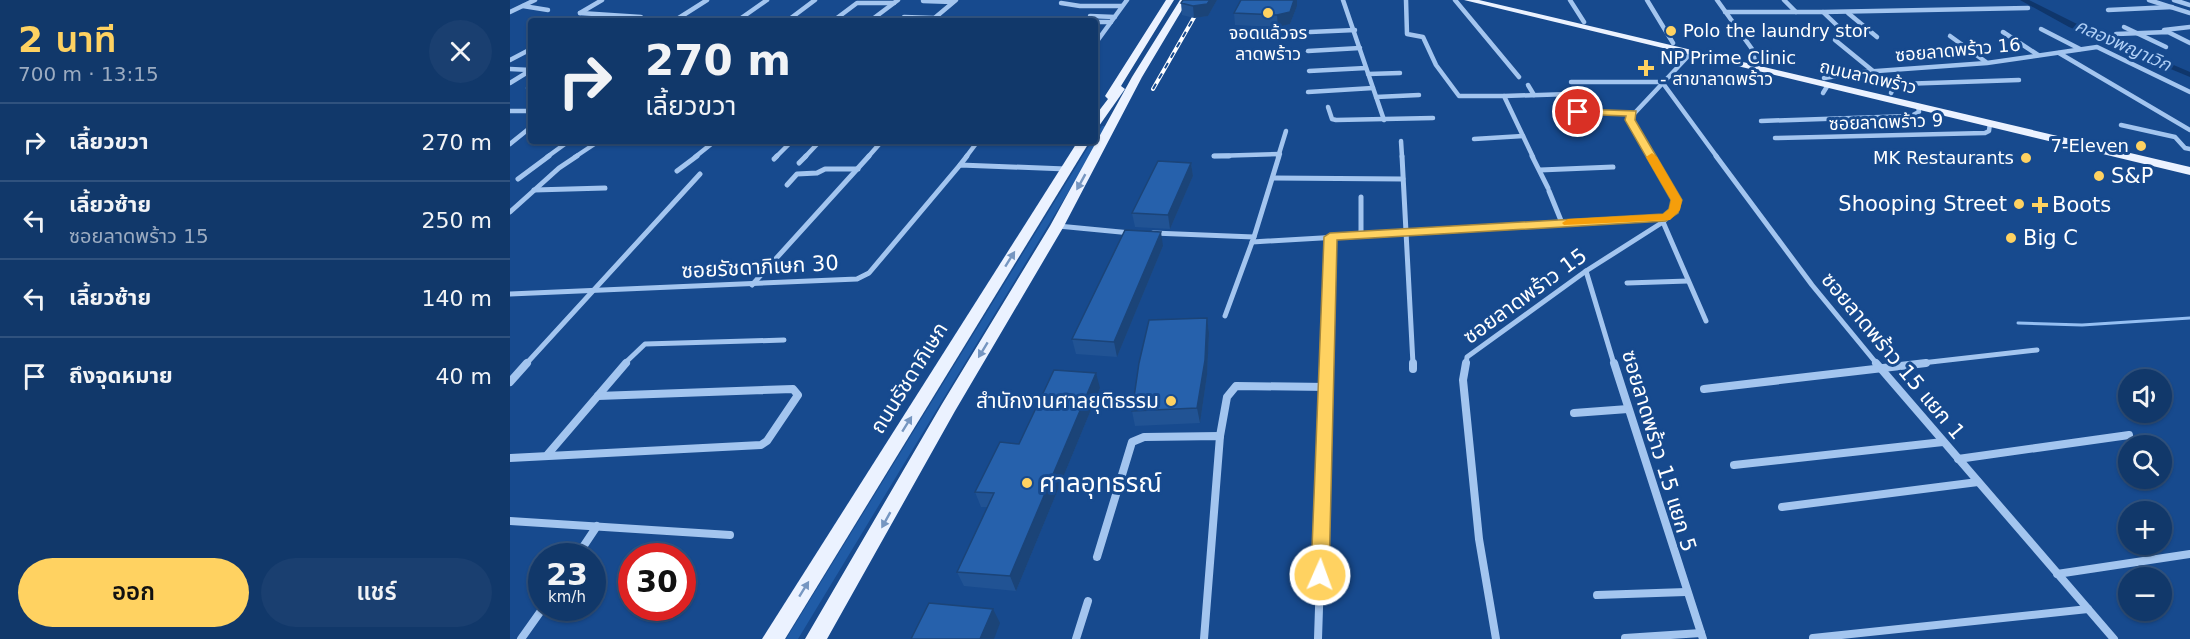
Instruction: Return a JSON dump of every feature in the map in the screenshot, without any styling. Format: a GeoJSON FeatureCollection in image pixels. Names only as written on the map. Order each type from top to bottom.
{"type":"FeatureCollection","features":[{"type":"Feature","properties":{"kind":"main road"},"geometry":{"type":"LineString","coordinates":[[1133,76],[1176,0]]}},
{"type":"Feature","properties":{"kind":"main road","name":"ถนนลาดพร้าว"},"geometry":{"type":"LineString","coordinates":[[1468,0],[1755,62],[1825,85],[1891,93],[2190,163]]}},
{"type":"Feature","properties":{"kind":"main road","name":"ถนนลาดพร้าว"},"geometry":{"type":"LineString","coordinates":[[1492,0],[1671,45]]}},
{"type":"Feature","properties":{"kind":"main road"},"geometry":{"type":"LineString","coordinates":[[1100,126],[1133,76],[1188,2]]}},
{"type":"Feature","properties":{"kind":"main road"},"geometry":{"type":"LineString","coordinates":[[1100,126],[1168,3],[1188,2]]}},
{"type":"Feature","properties":{"kind":"main road"},"geometry":{"type":"LineString","coordinates":[[1100,126],[1131,102],[1188,2]]}},
{"type":"Feature","properties":{"kind":"main road","name":"ถนนลาดพร้าว"},"geometry":{"type":"LineString","coordinates":[[1693,50],[1825,85],[2190,171]]}},
{"type":"Feature","properties":{"kind":"main road","name":"ถนนรัชดาภิเษก"},"geometry":{"type":"LineString","coordinates":[[773,639],[1082,144]]}},
{"type":"Feature","properties":{"kind":"main road"},"geometry":{"type":"LineString","coordinates":[[816,639],[948,408],[1057,226],[1092,144]]}},
{"type":"Feature","properties":{"kind":"street"},"geometry":{"type":"LineString","coordinates":[[510,12],[535,0]]}},
{"type":"Feature","properties":{"kind":"street"},"geometry":{"type":"LineString","coordinates":[[602,0],[580,13],[641,17]]}},
{"type":"Feature","properties":{"kind":"street"},"geometry":{"type":"LineString","coordinates":[[679,18],[707,0]]}},
{"type":"Feature","properties":{"kind":"street"},"geometry":{"type":"LineString","coordinates":[[741,18],[767,0]]}},
{"type":"Feature","properties":{"kind":"street"},"geometry":{"type":"LineString","coordinates":[[792,18],[815,0]]}},
{"type":"Feature","properties":{"kind":"street"},"geometry":{"type":"LineString","coordinates":[[1098,40],[1127,0]]}},
{"type":"Feature","properties":{"kind":"street"},"geometry":{"type":"LineString","coordinates":[[1343,0],[1384,120]]}},
{"type":"Feature","properties":{"kind":"street"},"geometry":{"type":"LineString","coordinates":[[1406,0],[1407,34],[1423,37],[1436,65],[1459,96],[1570,94]]}},
{"type":"Feature","properties":{"kind":"street"},"geometry":{"type":"LineString","coordinates":[[1455,0],[1520,76]]}},
{"type":"Feature","properties":{"kind":"street"},"geometry":{"type":"LineString","coordinates":[[1570,0],[1584,22]]}},
{"type":"Feature","properties":{"kind":"street"},"geometry":{"type":"LineString","coordinates":[[1647,0],[1671,45]]}},
{"type":"Feature","properties":{"kind":"street"},"geometry":{"type":"LineString","coordinates":[[1717,0],[1752,50],[1755,62]]}},
{"type":"Feature","properties":{"kind":"street"},"geometry":{"type":"LineString","coordinates":[[1784,0],[1797,12]]}},
{"type":"Feature","properties":{"kind":"street"},"geometry":{"type":"LineString","coordinates":[[2149,0],[2190,13]]}},
{"type":"Feature","properties":{"kind":"street"},"geometry":{"type":"LineString","coordinates":[[2174,0],[2190,4]]}},
{"type":"Feature","properties":{"kind":"street"},"geometry":{"type":"LineString","coordinates":[[923,1],[955,1]]}},
{"type":"Feature","properties":{"kind":"street"},"geometry":{"type":"LineString","coordinates":[[934,18],[955,1]]}},
{"type":"Feature","properties":{"kind":"street"},"geometry":{"type":"LineString","coordinates":[[837,18],[857,3],[896,2]]}},
{"type":"Feature","properties":{"kind":"street"},"geometry":{"type":"LineString","coordinates":[[874,18],[896,2]]}},
{"type":"Feature","properties":{"kind":"street"},"geometry":{"type":"LineString","coordinates":[[1061,3],[1080,6],[1122,6]]}},
{"type":"Feature","properties":{"kind":"street"},"geometry":{"type":"LineString","coordinates":[[523,6],[548,10]]}},
{"type":"Feature","properties":{"kind":"street"},"geometry":{"type":"LineString","coordinates":[[2108,10],[2172,7]]}},
{"type":"Feature","properties":{"kind":"street"},"geometry":{"type":"LineString","coordinates":[[1725,12],[1847,13],[2028,8]]}},
{"type":"Feature","properties":{"kind":"street"},"geometry":{"type":"LineString","coordinates":[[1823,12],[1847,35]]}},
{"type":"Feature","properties":{"kind":"street"},"geometry":{"type":"LineString","coordinates":[[1847,13],[1877,36]]}},
{"type":"Feature","properties":{"kind":"street"},"geometry":{"type":"LineString","coordinates":[[904,16],[923,18]]}},
{"type":"Feature","properties":{"kind":"street"},"geometry":{"type":"LineString","coordinates":[[1090,16],[1115,17]]}},
{"type":"Feature","properties":{"kind":"street"},"geometry":{"type":"LineString","coordinates":[[1098,22],[1111,22]]}},
{"type":"Feature","properties":{"kind":"street"},"geometry":{"type":"LineString","coordinates":[[2124,27],[2166,47]]}},
{"type":"Feature","properties":{"kind":"street"},"geometry":{"type":"LineString","coordinates":[[2190,27],[2163,29],[2190,43]]}},
{"type":"Feature","properties":{"kind":"street"},"geometry":{"type":"LineString","coordinates":[[2041,29],[2081,50],[2102,48],[2190,92]]}},
{"type":"Feature","properties":{"kind":"street"},"geometry":{"type":"LineString","coordinates":[[1310,32],[1354,30]]}},
{"type":"Feature","properties":{"kind":"street"},"geometry":{"type":"LineString","coordinates":[[2003,32],[2039,56]]}},
{"type":"Feature","properties":{"kind":"street"},"geometry":{"type":"LineString","coordinates":[[2116,34],[2168,32]]}},
{"type":"Feature","properties":{"kind":"street"},"geometry":{"type":"LineString","coordinates":[[1950,36],[1987,63]]}},
{"type":"Feature","properties":{"kind":"street"},"geometry":{"type":"LineString","coordinates":[[1835,40],[1873,71]]}},
{"type":"Feature","properties":{"kind":"street"},"geometry":{"type":"LineString","coordinates":[[1308,51],[1360,48]]}},
{"type":"Feature","properties":{"kind":"street"},"geometry":{"type":"LineString","coordinates":[[1150,233],[1253,239],[1664,220],[1674,210],[1676,200],[1630,120],[1632,113],[1693,50]]}},
{"type":"Feature","properties":{"kind":"street","name":"ซอยลาดพร้าว 16"},"geometry":{"type":"LineString","coordinates":[[1825,85],[1873,71],[1987,63],[2081,50]]}},
{"type":"Feature","properties":{"kind":"street"},"geometry":{"type":"LineString","coordinates":[[510,60],[528,51]]}},
{"type":"Feature","properties":{"kind":"street"},"geometry":{"type":"LineString","coordinates":[[2058,53],[2190,129]]}},
{"type":"Feature","properties":{"kind":"street"},"geometry":{"type":"LineString","coordinates":[[1309,71],[1366,68]]}},
{"type":"Feature","properties":{"kind":"street"},"geometry":{"type":"LineString","coordinates":[[510,69],[528,70]]}},
{"type":"Feature","properties":{"kind":"street"},"geometry":{"type":"LineString","coordinates":[[510,83],[528,72]]}},
{"type":"Feature","properties":{"kind":"street"},"geometry":{"type":"LineString","coordinates":[[1368,75],[1400,73]]}},
{"type":"Feature","properties":{"kind":"street"},"geometry":{"type":"LineString","coordinates":[[1891,93],[1894,86],[1900,84],[2019,80]]}},
{"type":"Feature","properties":{"kind":"street"},"geometry":{"type":"LineString","coordinates":[[1571,82],[1662,82]]}},
{"type":"Feature","properties":{"kind":"street","name":"ซอยลาดพร้าว 15 แยก 1"},"geometry":{"type":"LineString","coordinates":[[1662,82],[1807,279],[1942,442],[2114,639]]}},
{"type":"Feature","properties":{"kind":"street"},"geometry":{"type":"LineString","coordinates":[[1528,85],[1534,95]]}},
{"type":"Feature","properties":{"kind":"street"},"geometry":{"type":"LineString","coordinates":[[1308,92],[1373,88]]}},
{"type":"Feature","properties":{"kind":"street"},"geometry":{"type":"LineString","coordinates":[[1376,97],[1419,95]]}},
{"type":"Feature","properties":{"kind":"street"},"geometry":{"type":"LineString","coordinates":[[1504,96],[1549,189],[1562,223]]}},
{"type":"Feature","properties":{"kind":"street"},"geometry":{"type":"LineString","coordinates":[[1761,121],[1911,116],[1919,112],[1918,106]]}},
{"type":"Feature","properties":{"kind":"street"},"geometry":{"type":"LineString","coordinates":[[1328,107],[1334,120],[1433,118]]}},
{"type":"Feature","properties":{"kind":"street"},"geometry":{"type":"LineString","coordinates":[[510,111],[528,111]]}},
{"type":"Feature","properties":{"kind":"street"},"geometry":{"type":"LineString","coordinates":[[1578,112],[1632,113]]}},
{"type":"Feature","properties":{"kind":"street","name":"ซอยลาดพร้าว 9"},"geometry":{"type":"LineString","coordinates":[[1775,138],[1985,133],[1989,131],[1990,123]]}},
{"type":"Feature","properties":{"kind":"street"},"geometry":{"type":"LineString","coordinates":[[2181,123],[2190,123]]}},
{"type":"Feature","properties":{"kind":"street"},"geometry":{"type":"LineString","coordinates":[[2121,126],[2175,137],[2185,148],[2190,148]]}},
{"type":"Feature","properties":{"kind":"street"},"geometry":{"type":"LineString","coordinates":[[510,144],[528,130]]}},
{"type":"Feature","properties":{"kind":"street"},"geometry":{"type":"LineString","coordinates":[[1225,316],[1253,239],[1286,131]]}},
{"type":"Feature","properties":{"kind":"street"},"geometry":{"type":"LineString","coordinates":[[1474,139],[1523,136]]}},
{"type":"Feature","properties":{"kind":"street"},"geometry":{"type":"LineString","coordinates":[[1401,141],[1413,369]]}},
{"type":"Feature","properties":{"kind":"street"},"geometry":{"type":"LineString","coordinates":[[518,179],[565,144]]}},
{"type":"Feature","properties":{"kind":"street"},"geometry":{"type":"LineString","coordinates":[[510,212],[533,190],[595,144]]}},
{"type":"Feature","properties":{"kind":"street"},"geometry":{"type":"LineString","coordinates":[[677,171],[711,144]]}},
{"type":"Feature","properties":{"kind":"street"},"geometry":{"type":"LineString","coordinates":[[774,159],[789,144]]}},
{"type":"Feature","properties":{"kind":"street"},"geometry":{"type":"LineString","coordinates":[[799,163],[817,144]]}},
{"type":"Feature","properties":{"kind":"street"},"geometry":{"type":"LineString","coordinates":[[752,285],[879,144]]}},
{"type":"Feature","properties":{"kind":"street","name":"ซอยรัชดาภิเษก 30"},"geometry":{"type":"LineString","coordinates":[[510,294],[752,285],[848,280],[864,277],[976,144]]}},
{"type":"Feature","properties":{"kind":"street"},"geometry":{"type":"LineString","coordinates":[[1214,156],[1280,154]]}},
{"type":"Feature","properties":{"kind":"street"},"geometry":{"type":"LineString","coordinates":[[960,165],[1066,169]]}},
{"type":"Feature","properties":{"kind":"street"},"geometry":{"type":"LineString","coordinates":[[1540,170],[1613,167]]}},
{"type":"Feature","properties":{"kind":"street"},"geometry":{"type":"LineString","coordinates":[[788,185],[797,174],[818,173],[825,169],[858,169]]}},
{"type":"Feature","properties":{"kind":"street"},"geometry":{"type":"LineString","coordinates":[[510,382],[700,174]]}},
{"type":"Feature","properties":{"kind":"street"},"geometry":{"type":"LineString","coordinates":[[1273,178],[1403,179]]}},
{"type":"Feature","properties":{"kind":"street"},"geometry":{"type":"LineString","coordinates":[[533,190],[605,188]]}},
{"type":"Feature","properties":{"kind":"street"},"geometry":{"type":"LineString","coordinates":[[1360,197],[1361,235]]}},
{"type":"Feature","properties":{"kind":"street"},"geometry":{"type":"LineString","coordinates":[[1664,220],[1706,321]]}},
{"type":"Feature","properties":{"kind":"street","name":"ซอยลาดพร้าว 15"},"geometry":{"type":"LineString","coordinates":[[1496,639],[1479,539],[1463,380],[1467,357],[1586,271],[1664,220]]}},
{"type":"Feature","properties":{"kind":"street"},"geometry":{"type":"LineString","coordinates":[[1057,226],[1140,233]]}},
{"type":"Feature","properties":{"kind":"street"},"geometry":{"type":"LineString","coordinates":[[1318,639],[1328,387],[1330,237]]}},
{"type":"Feature","properties":{"kind":"street","name":"ซอยลาดพร้าว 15 แยก 5"},"geometry":{"type":"LineString","coordinates":[[1586,271],[1686,592],[1702,636]]}},
{"type":"Feature","properties":{"kind":"street"},"geometry":{"type":"LineString","coordinates":[[1627,283],[1688,281]]}},
{"type":"Feature","properties":{"kind":"street"},"geometry":{"type":"LineString","coordinates":[[548,454],[636,351],[645,344],[784,340]]}},
{"type":"Feature","properties":{"kind":"street"},"geometry":{"type":"LineString","coordinates":[[1704,389],[2037,350]]}},
{"type":"Feature","properties":{"kind":"street"},"geometry":{"type":"LineString","coordinates":[[1204,639],[1220,436],[1229,392],[1236,386],[1328,387]]}},
{"type":"Feature","properties":{"kind":"street"},"geometry":{"type":"LineString","coordinates":[[510,458],[548,454],[761,445],[767,441],[798,395],[793,389],[598,396]]}},
{"type":"Feature","properties":{"kind":"street"},"geometry":{"type":"LineString","coordinates":[[1574,413],[1628,409]]}},
{"type":"Feature","properties":{"kind":"street"},"geometry":{"type":"LineString","coordinates":[[1097,557],[1132,442],[1144,437],[1220,436]]}},
{"type":"Feature","properties":{"kind":"street"},"geometry":{"type":"LineString","coordinates":[[1958,459],[2118,437]]}},
{"type":"Feature","properties":{"kind":"street"},"geometry":{"type":"LineString","coordinates":[[1734,465],[1942,442]]}},
{"type":"Feature","properties":{"kind":"street"},"geometry":{"type":"LineString","coordinates":[[1782,507],[1978,482]]}},
{"type":"Feature","properties":{"kind":"street"},"geometry":{"type":"LineString","coordinates":[[511,522],[730,535]]}},
{"type":"Feature","properties":{"kind":"street"},"geometry":{"type":"LineString","coordinates":[[586,543],[597,526]]}},
{"type":"Feature","properties":{"kind":"street"},"geometry":{"type":"LineString","coordinates":[[2057,574],[2190,554]]}},
{"type":"Feature","properties":{"kind":"street"},"geometry":{"type":"LineString","coordinates":[[1597,595],[1686,592]]}},
{"type":"Feature","properties":{"kind":"street"},"geometry":{"type":"LineString","coordinates":[[1076,639],[1088,601]]}},
{"type":"Feature","properties":{"kind":"street"},"geometry":{"type":"LineString","coordinates":[[1813,638],[2088,609]]}},
{"type":"Feature","properties":{"kind":"street"},"geometry":{"type":"LineString","coordinates":[[521,639],[534,621]]}},
{"type":"Feature","properties":{"kind":"street"},"geometry":{"type":"LineString","coordinates":[[1624,638],[1702,636]]}},
{"type":"Feature","properties":{"kind":"shaded area"},"geometry":{"type":"Polygon","coordinates":[[[1102,126],[1106,126],[1098,140],[1098,132],[1102,126]]]}},
{"type":"Feature","properties":{"kind":"shaded area"},"geometry":{"type":"Polygon","coordinates":[[[1090,144],[1096,144],[798,639],[786,639],[1090,144]]]}},
{"type":"Feature","properties":{"kind":"building"},"geometry":{"type":"Polygon","coordinates":[[[1183,0],[1210,0],[1207,4],[1193,6],[1181,3],[1183,0]]]}},
{"type":"Feature","properties":{"kind":"building"},"geometry":{"type":"Polygon","coordinates":[[[1241,0],[1294,0],[1290,12],[1277,15],[1234,13],[1241,0]]]}},
{"type":"Feature","properties":{"kind":"building"},"geometry":{"type":"Polygon","coordinates":[[[1158,161],[1191,163],[1168,215],[1132,213],[1158,161]]]}},
{"type":"Feature","properties":{"kind":"building"},"geometry":{"type":"Polygon","coordinates":[[[1125,230],[1161,232],[1114,342],[1072,339],[1125,230]]]}},
{"type":"Feature","properties":{"kind":"building","name":"สำนักงานศาลยุติธรรม"},"geometry":{"type":"Polygon","coordinates":[[[1207,318],[1205,360],[1197,408],[1132,411],[1139,363],[1149,320],[1207,318]]]}},
{"type":"Feature","properties":{"kind":"building","name":"ศาลอุทธรณ์"},"geometry":{"type":"Polygon","coordinates":[[[1054,370],[1096,373],[1010,576],[957,572],[994,493],[975,492],[1000,442],[1019,444],[1054,370]]]}},
{"type":"Feature","properties":{"kind":"building"},"geometry":{"type":"Polygon","coordinates":[[[929,603],[993,609],[980,639],[911,639],[929,603]]]}},
{"type":"Feature","properties":{"kind":"waterway","name":"คลองพญาเวิก"},"geometry":{"type":"LineString","coordinates":[[2024,0],[2072,25],[2190,75]]}},
{"type":"Feature","properties":{"kind":"waterway"},"geometry":{"type":"LineString","coordinates":[[2018,323],[2082,325],[2190,318]]}},
{"type":"Feature","properties":{"kind":"railway"},"geometry":{"type":"LineString","coordinates":[[1153,89],[1204,0]]}},
{"type":"Feature","properties":{"kind":"slow traffic"},"geometry":{"type":"LineString","coordinates":[[1568,223],[1666,218],[1674,210],[1676,200],[1652,157]]}},
{"type":"Feature","properties":{"kind":"place","name":"จอดแล้วจร ลาดพร้าว"},"geometry":{"type":"Point","coordinates":[1268,13]}},
{"type":"Feature","properties":{"kind":"place","name":"Polo the laundry stor"},"geometry":{"type":"Point","coordinates":[1671,31]}},
{"type":"Feature","properties":{"kind":"place","name":"NP Prime Clinic - สาขาลาดพร้าว"},"geometry":{"type":"Point","coordinates":[1646,68]}},
{"type":"Feature","properties":{"kind":"place","name":"7-Eleven"},"geometry":{"type":"Point","coordinates":[2141,146]}},
{"type":"Feature","properties":{"kind":"place","name":"MK Restaurants"},"geometry":{"type":"Point","coordinates":[2026,158]}},
{"type":"Feature","properties":{"kind":"place","name":"S&P"},"geometry":{"type":"Point","coordinates":[2099,176]}},
{"type":"Feature","properties":{"kind":"place","name":"Shooping Street"},"geometry":{"type":"Point","coordinates":[2019,204]}},
{"type":"Feature","properties":{"kind":"place","name":"Boots"},"geometry":{"type":"Point","coordinates":[2040,205]}},
{"type":"Feature","properties":{"kind":"place","name":"Big C"},"geometry":{"type":"Point","coordinates":[2011,238]}},
{"type":"Feature","properties":{"kind":"place","name":"สำนักงานศาลยุติธรรม"},"geometry":{"type":"Point","coordinates":[1171,401]}},
{"type":"Feature","properties":{"kind":"place","name":"ศาลอุทธรณ์"},"geometry":{"type":"Point","coordinates":[1027,483]}},
{"type":"Feature","properties":{"kind":"route"},"geometry":{"type":"LineString","coordinates":[[1320,575],[1328,387],[1330,237],[1666,218],[1674,210],[1676,200],[1630,120],[1632,113],[1578,112]]}}]}
